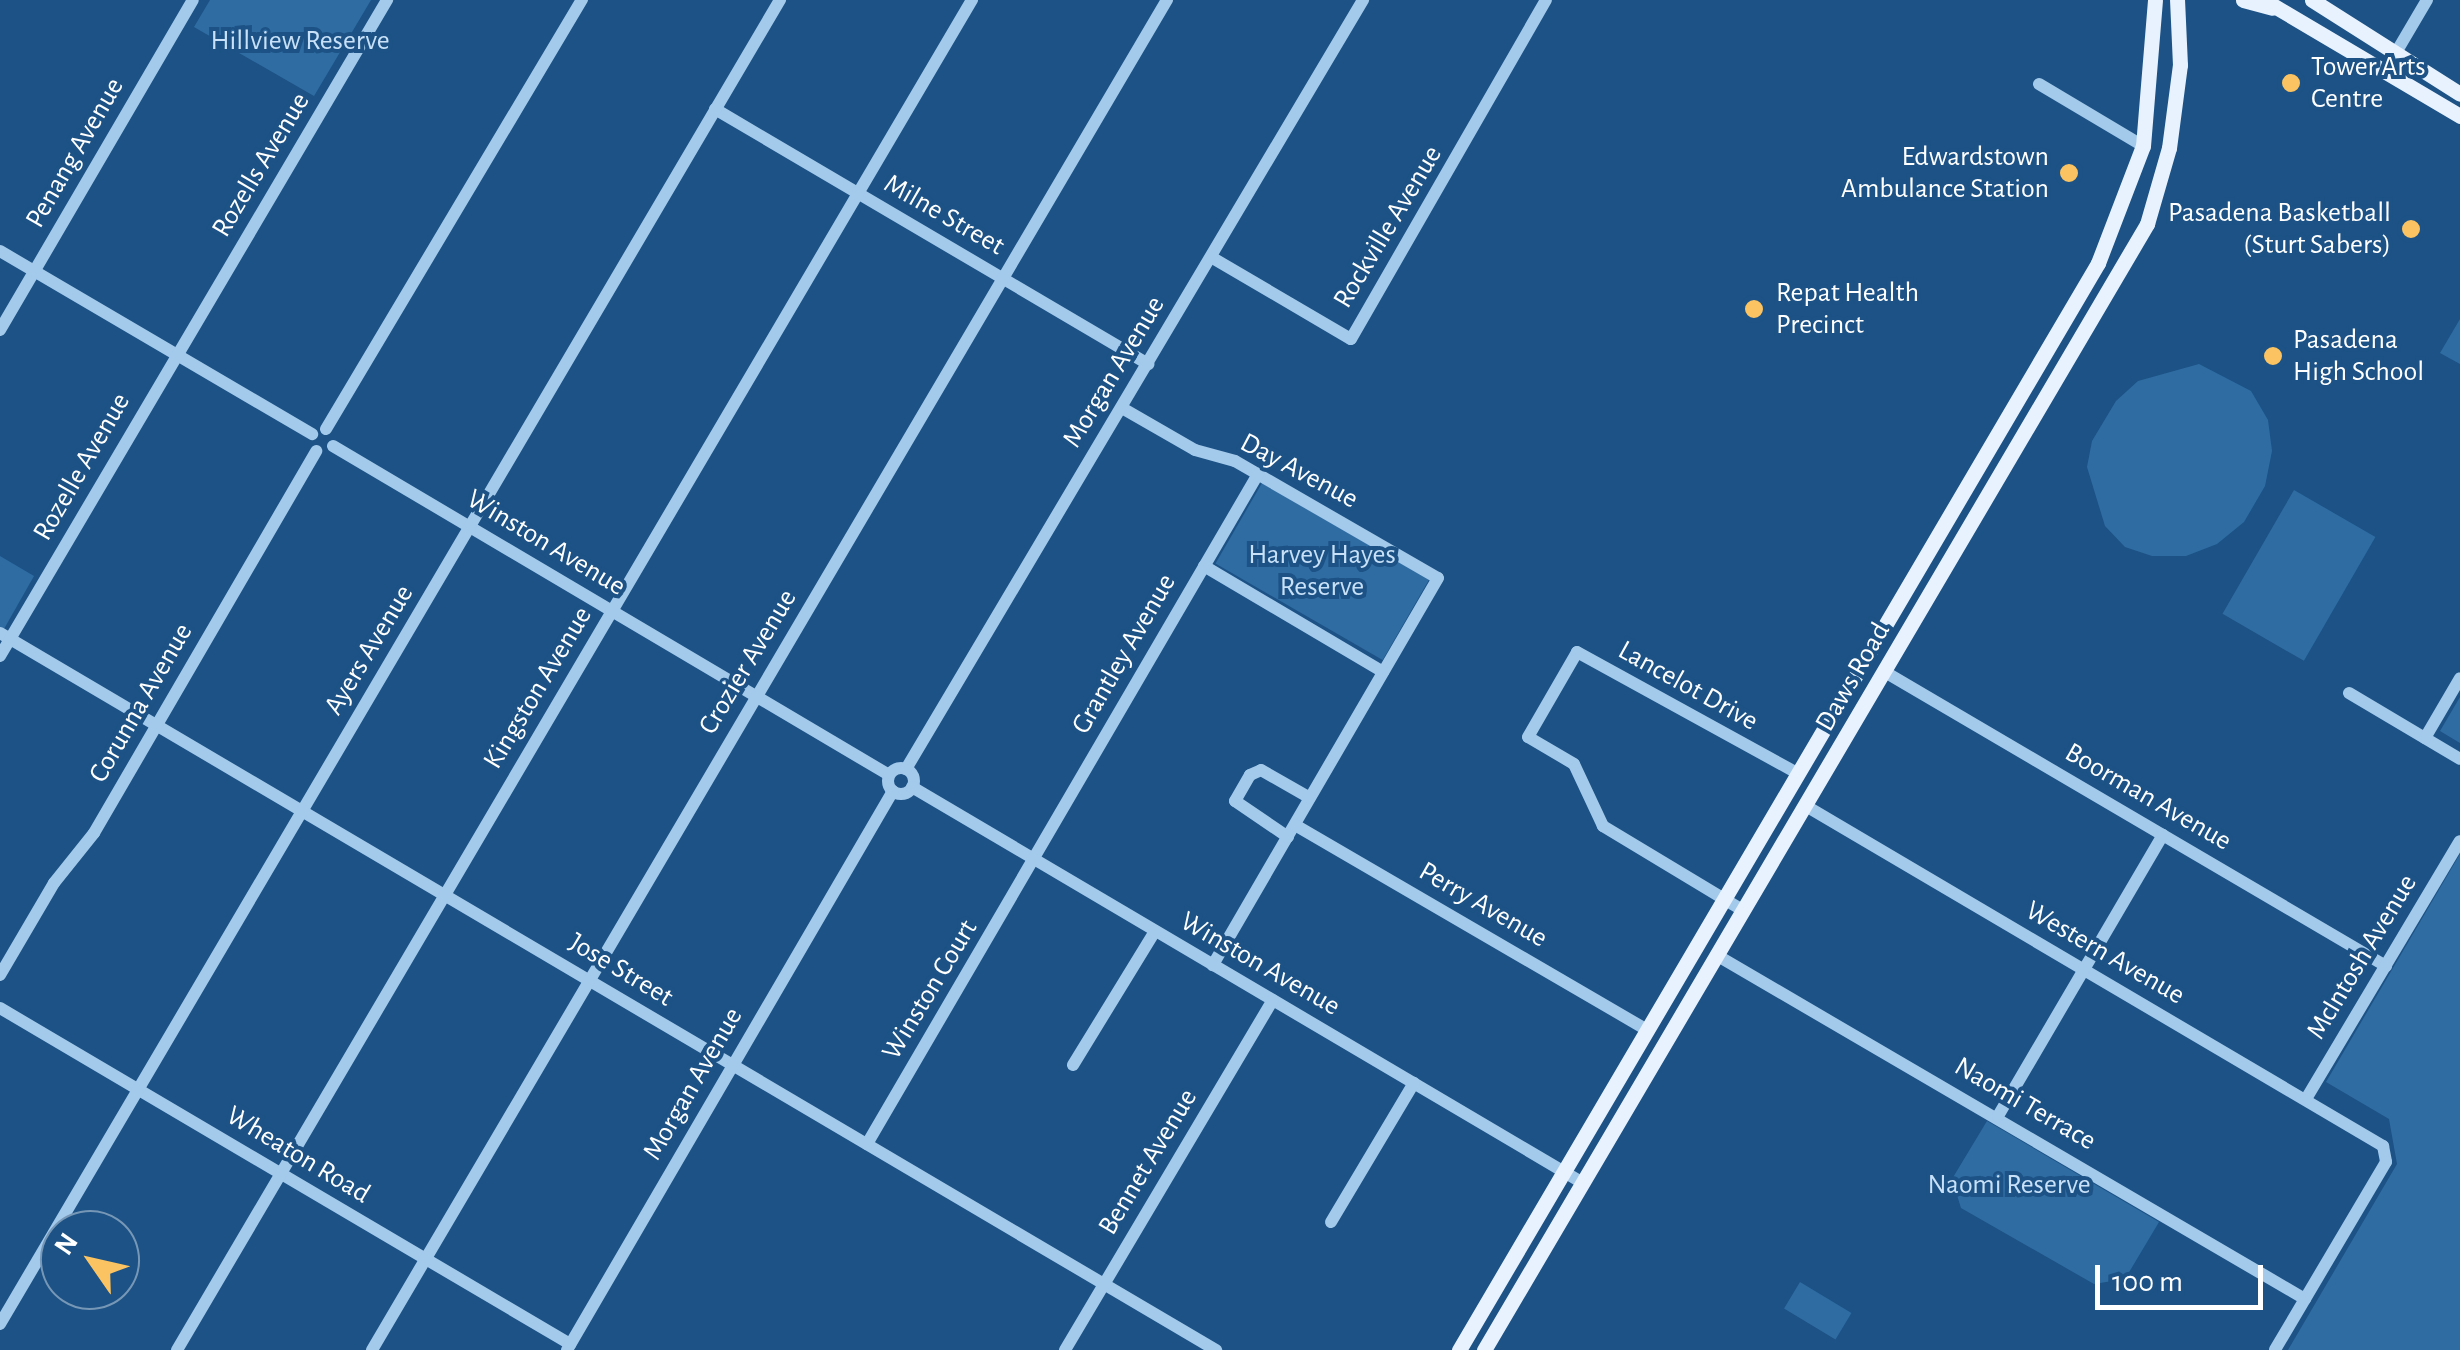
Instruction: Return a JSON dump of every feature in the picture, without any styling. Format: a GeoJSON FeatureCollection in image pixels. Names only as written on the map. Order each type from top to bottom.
{"type":"FeatureCollection","features":[{"type":"Feature","properties":{"kind":"main road"},"geometry":{"type":"LineString","coordinates":[[2244,0],[2281,10]]}},
{"type":"Feature","properties":{"kind":"main road"},"geometry":{"type":"LineString","coordinates":[[2264,0],[2460,116]]}},
{"type":"Feature","properties":{"kind":"main road"},"geometry":{"type":"LineString","coordinates":[[2312,0],[2394,56],[2460,94]]}},
{"type":"Feature","properties":{"kind":"main road","name":"Daws Road"},"geometry":{"type":"LineString","coordinates":[[1459,1350],[2098,263],[2144,146],[2154,3]]}},
{"type":"Feature","properties":{"kind":"main road","name":"Daws Road"},"geometry":{"type":"LineString","coordinates":[[1484,1350],[2147,224],[2169,148],[2180,66],[2182,3]]}},
{"type":"Feature","properties":{"kind":"main road"},"geometry":{"type":"LineString","coordinates":[[2135,176],[2158,148],[2169,148]]}},
{"type":"Feature","properties":{"kind":"main road"},"geometry":{"type":"LineString","coordinates":[[2035,413],[2030,380],[2044,382],[2093,317]]}},
{"type":"Feature","properties":{"kind":"main road"},"geometry":{"type":"LineString","coordinates":[[1979,465],[1993,486]]}},
{"type":"Feature","properties":{"kind":"main road"},"geometry":{"type":"LineString","coordinates":[[1967,486],[1993,486]]}},
{"type":"Feature","properties":{"kind":"main road"},"geometry":{"type":"LineString","coordinates":[[1845,692],[1885,672],[1879,634]]}},
{"type":"Feature","properties":{"kind":"street","name":"Penang Avenue"},"geometry":{"type":"LineString","coordinates":[[0,330],[194,0]]}},
{"type":"Feature","properties":{"kind":"street","name":"Rozells Avenue"},"geometry":{"type":"LineString","coordinates":[[176,355],[387,0]]}},
{"type":"Feature","properties":{"kind":"street"},"geometry":{"type":"LineString","coordinates":[[312,434],[326,429],[582,0]]}},
{"type":"Feature","properties":{"kind":"street","name":"Ayers Avenue"},"geometry":{"type":"LineString","coordinates":[[0,1324],[780,0]]}},
{"type":"Feature","properties":{"kind":"street","name":"Kingston Avenue"},"geometry":{"type":"LineString","coordinates":[[177,1350],[972,0]]}},
{"type":"Feature","properties":{"kind":"street","name":"Crozier Avenue"},"geometry":{"type":"LineString","coordinates":[[372,1350],[1168,0]]}},
{"type":"Feature","properties":{"kind":"street","name":"Morgan Avenue"},"geometry":{"type":"LineString","coordinates":[[906,769],[1362,0]]}},
{"type":"Feature","properties":{"kind":"street","name":"Rockville Avenue"},"geometry":{"type":"LineString","coordinates":[[1212,257],[1351,339],[1546,0]]}},
{"type":"Feature","properties":{"kind":"street"},"geometry":{"type":"LineString","coordinates":[[2394,56],[2426,0]]}},
{"type":"Feature","properties":{"kind":"street"},"geometry":{"type":"LineString","coordinates":[[2038,84],[2144,146]]}},
{"type":"Feature","properties":{"kind":"street","name":"Milne Street"},"geometry":{"type":"LineString","coordinates":[[715,110],[1148,364]]}},
{"type":"Feature","properties":{"kind":"street"},"geometry":{"type":"LineString","coordinates":[[0,251],[312,434],[316,451],[333,446],[326,429]]}},
{"type":"Feature","properties":{"kind":"street","name":"Rozelle Avenue"},"geometry":{"type":"LineString","coordinates":[[0,656],[5,636],[176,355]]}},
{"type":"Feature","properties":{"kind":"street","name":"Day Avenue"},"geometry":{"type":"LineString","coordinates":[[1122,408],[1194,450],[1258,474],[1438,578],[1213,965]]}},
{"type":"Feature","properties":{"kind":"street","name":"Winston Avenue"},"geometry":{"type":"LineString","coordinates":[[333,446],[889,775]]}},
{"type":"Feature","properties":{"kind":"street","name":"Corunna Avenue"},"geometry":{"type":"LineString","coordinates":[[0,975],[157,726],[316,451]]}},
{"type":"Feature","properties":{"kind":"street","name":"Grantley Avenue"},"geometry":{"type":"LineString","coordinates":[[1036,860],[1258,474]]}},
{"type":"Feature","properties":{"kind":"street"},"geometry":{"type":"LineString","coordinates":[[1204,566],[1384,672]]}},
{"type":"Feature","properties":{"kind":"street","name":"Jose Street"},"geometry":{"type":"LineString","coordinates":[[5,636],[1216,1350]]}},
{"type":"Feature","properties":{"kind":"street","name":"Lancelot Drive"},"geometry":{"type":"LineString","coordinates":[[1744,911],[1603,826],[1574,764],[1528,737],[1577,652],[1797,774]]}},
{"type":"Feature","properties":{"kind":"street","name":"Boorman Avenue"},"geometry":{"type":"LineString","coordinates":[[1885,672],[2386,966]]}},
{"type":"Feature","properties":{"kind":"street"},"geometry":{"type":"LineString","coordinates":[[2425,738],[2460,678]]}},
{"type":"Feature","properties":{"kind":"street"},"geometry":{"type":"LineString","coordinates":[[2349,693],[2460,758]]}},
{"type":"Feature","properties":{"kind":"street"},"geometry":{"type":"LineString","coordinates":[[906,769],[912,787],[893,791],[889,775],[906,769]]}},
{"type":"Feature","properties":{"kind":"street"},"geometry":{"type":"LineString","coordinates":[[1291,831],[1235,801],[1250,775],[1262,770],[1310,798]]}},
{"type":"Feature","properties":{"kind":"street","name":"Winston Avenue"},"geometry":{"type":"LineString","coordinates":[[912,787],[1584,1183]]}},
{"type":"Feature","properties":{"kind":"street","name":"Morgan Avenue"},"geometry":{"type":"LineString","coordinates":[[569,1347],[893,791]]}},
{"type":"Feature","properties":{"kind":"street","name":"Western Avenue"},"geometry":{"type":"LineString","coordinates":[[1806,806],[2380,1143],[2386,1162],[2305,1299]]}},
{"type":"Feature","properties":{"kind":"street","name":"Perry Avenue"},"geometry":{"type":"LineString","coordinates":[[1291,831],[1646,1029]]}},
{"type":"Feature","properties":{"kind":"street"},"geometry":{"type":"LineString","coordinates":[[1998,1116],[2163,835]]}},
{"type":"Feature","properties":{"kind":"street","name":"McIntosh Avenue"},"geometry":{"type":"LineString","coordinates":[[2306,1099],[2460,840]]}},
{"type":"Feature","properties":{"kind":"street","name":"Winston Court"},"geometry":{"type":"LineString","coordinates":[[868,1144],[1036,860]]}},
{"type":"Feature","properties":{"kind":"street"},"geometry":{"type":"LineString","coordinates":[[1073,1065],[1154,930]]}},
{"type":"Feature","properties":{"kind":"street","name":"Naomi Terrace"},"geometry":{"type":"LineString","coordinates":[[1718,956],[1998,1116],[2305,1299]]}},
{"type":"Feature","properties":{"kind":"street","name":"Bennet Avenue"},"geometry":{"type":"LineString","coordinates":[[1066,1350],[1273,1000]]}},
{"type":"Feature","properties":{"kind":"street","name":"Wheaton Road"},"geometry":{"type":"LineString","coordinates":[[0,1008],[569,1347]]}},
{"type":"Feature","properties":{"kind":"street"},"geometry":{"type":"LineString","coordinates":[[1332,1222],[1414,1083]]}},
{"type":"Feature","properties":{"kind":"street"},"geometry":{"type":"LineString","coordinates":[[2275,1350],[2305,1299]]}},
{"type":"Feature","properties":{"kind":"green space","name":"Hillview Reserve"},"geometry":{"type":"Polygon","coordinates":[[[210,0],[371,0],[314,96],[194,27],[210,0]]]}},
{"type":"Feature","properties":{"kind":"green space"},"geometry":{"type":"Polygon","coordinates":[[[2460,319],[2460,364],[2440,353],[2460,319]]]}},
{"type":"Feature","properties":{"kind":"green space"},"geometry":{"type":"Polygon","coordinates":[[[2199,364],[2251,391],[2268,420],[2272,451],[2265,486],[2244,522],[2217,544],[2186,556],[2152,556],[2125,547],[2105,526],[2087,467],[2092,441],[2116,401],[2138,381],[2199,364]]]}},
{"type":"Feature","properties":{"kind":"green space","name":"Harvey Hayes Reserve"},"geometry":{"type":"Polygon","coordinates":[[[1262,483],[1429,580],[1383,660],[1216,564],[1262,483]]]}},
{"type":"Feature","properties":{"kind":"green space"},"geometry":{"type":"Polygon","coordinates":[[[2294,490],[2375,537],[2304,661],[2222,614],[2294,490]]]}},
{"type":"Feature","properties":{"kind":"green space"},"geometry":{"type":"Polygon","coordinates":[[[0,556],[34,576],[0,636],[0,556]]]}},
{"type":"Feature","properties":{"kind":"green space"},"geometry":{"type":"Polygon","coordinates":[[[2460,697],[2460,743],[2440,731],[2460,697]]]}},
{"type":"Feature","properties":{"kind":"green space"},"geometry":{"type":"Polygon","coordinates":[[[2460,854],[2460,1350],[2288,1350],[2397,1164],[2389,1119],[2326,1082],[2460,854]]]}},
{"type":"Feature","properties":{"kind":"green space","name":"Naomi Reserve"},"geometry":{"type":"Polygon","coordinates":[[[1987,1121],[2159,1222],[2125,1279],[2094,1284],[1961,1208],[1952,1179],[1987,1121]]]}},
{"type":"Feature","properties":{"kind":"green space"},"geometry":{"type":"Polygon","coordinates":[[[1800,1282],[1851,1313],[1835,1339],[1784,1309],[1800,1282]]]}},
{"type":"Feature","properties":{"kind":"place","name":"Tower Arts Centre"},"geometry":{"type":"Point","coordinates":[2291,83]}},
{"type":"Feature","properties":{"kind":"place","name":"Edwardstown Ambulance Station"},"geometry":{"type":"Point","coordinates":[2069,173]}},
{"type":"Feature","properties":{"kind":"place","name":"Pasadena Basketball (Sturt Sabers)"},"geometry":{"type":"Point","coordinates":[2411,229]}},
{"type":"Feature","properties":{"kind":"place","name":"Repat Health Precinct"},"geometry":{"type":"Point","coordinates":[1754,309]}},
{"type":"Feature","properties":{"kind":"place","name":"Pasadena High School"},"geometry":{"type":"Point","coordinates":[2273,356]}}]}
